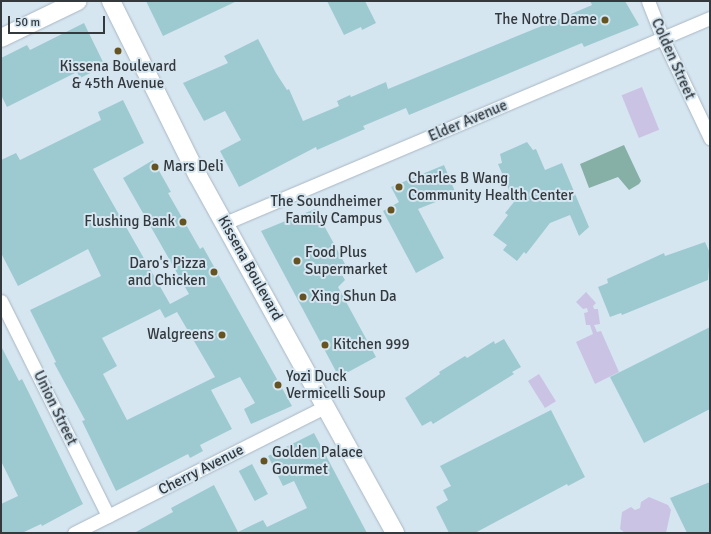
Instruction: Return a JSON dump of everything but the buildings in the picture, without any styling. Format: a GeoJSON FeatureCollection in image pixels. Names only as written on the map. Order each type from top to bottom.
{"type":"FeatureCollection","features":[{"type":"Feature","properties":{"kind":"main road"},"geometry":{"type":"LineString","coordinates":[[1,38],[78,1]]}},
{"type":"Feature","properties":{"kind":"main road","name":"Kissena Boulevard"},"geometry":{"type":"LineString","coordinates":[[111,1],[180,142],[327,406],[395,533]]}},
{"type":"Feature","properties":{"kind":"street","name":"Colden Street"},"geometry":{"type":"LineString","coordinates":[[648,1],[663,39],[710,138]]}},
{"type":"Feature","properties":{"kind":"street","name":"Elder Avenue"},"geometry":{"type":"LineString","coordinates":[[225,223],[710,18]]}},
{"type":"Feature","properties":{"kind":"street","name":"Union Street"},"geometry":{"type":"LineString","coordinates":[[1,300],[108,516]]}},
{"type":"Feature","properties":{"kind":"street","name":"Cherry Avenue"},"geometry":{"type":"LineString","coordinates":[[74,533],[327,406]]}},
{"type":"Feature","properties":{"kind":"shaded area"},"geometry":{"type":"Polygon","coordinates":[[[642,87],[659,130],[639,138],[622,95],[642,87]]]}},
{"type":"Feature","properties":{"kind":"shaded area"},"geometry":{"type":"Polygon","coordinates":[[[624,145],[641,181],[639,184],[629,190],[618,177],[589,188],[580,164],[624,145]]]}},
{"type":"Feature","properties":{"kind":"shaded area"},"geometry":{"type":"Polygon","coordinates":[[[586,292],[596,303],[593,306],[594,309],[598,309],[600,324],[594,325],[597,332],[601,331],[619,372],[595,384],[576,342],[593,334],[590,325],[586,325],[584,313],[588,312],[587,308],[583,309],[576,302],[586,292]]]}},
{"type":"Feature","properties":{"kind":"shaded area"},"geometry":{"type":"Polygon","coordinates":[[[539,374],[556,401],[545,408],[528,381],[539,374]]]}},
{"type":"Feature","properties":{"kind":"shaded area"},"geometry":{"type":"Polygon","coordinates":[[[649,497],[668,505],[671,510],[666,533],[625,533],[620,529],[622,512],[631,507],[635,510],[640,508],[641,502],[649,497]]]}},
{"type":"Feature","properties":{"kind":"place","name":"The Notre Dame"},"geometry":{"type":"Point","coordinates":[605,20]}},
{"type":"Feature","properties":{"kind":"place","name":"Kissena Boulevard & 45th Avenue"},"geometry":{"type":"Point","coordinates":[118,51]}},
{"type":"Feature","properties":{"kind":"place","name":"Mars Deli"},"geometry":{"type":"Point","coordinates":[155,167]}},
{"type":"Feature","properties":{"kind":"place","name":"Charles B Wang Community Health Center"},"geometry":{"type":"Point","coordinates":[399,187]}},
{"type":"Feature","properties":{"kind":"place","name":"The Soundheimer Family Campus"},"geometry":{"type":"Point","coordinates":[391,210]}},
{"type":"Feature","properties":{"kind":"place","name":"Flushing Bank"},"geometry":{"type":"Point","coordinates":[183,222]}},
{"type":"Feature","properties":{"kind":"place","name":"Food Plus Supermarket"},"geometry":{"type":"Point","coordinates":[297,261]}},
{"type":"Feature","properties":{"kind":"place","name":"Daro's Pizza and Chicken"},"geometry":{"type":"Point","coordinates":[214,272]}},
{"type":"Feature","properties":{"kind":"place","name":"Xing Shun Da"},"geometry":{"type":"Point","coordinates":[303,297]}},
{"type":"Feature","properties":{"kind":"place","name":"Walgreens"},"geometry":{"type":"Point","coordinates":[222,335]}},
{"type":"Feature","properties":{"kind":"place","name":"Kitchen 999"},"geometry":{"type":"Point","coordinates":[325,345]}},
{"type":"Feature","properties":{"kind":"place","name":"Yozi Duck Vermicelli Soup"},"geometry":{"type":"Point","coordinates":[278,385]}},
{"type":"Feature","properties":{"kind":"place","name":"Golden Palace Gourmet"},"geometry":{"type":"Point","coordinates":[264,461]}}]}
